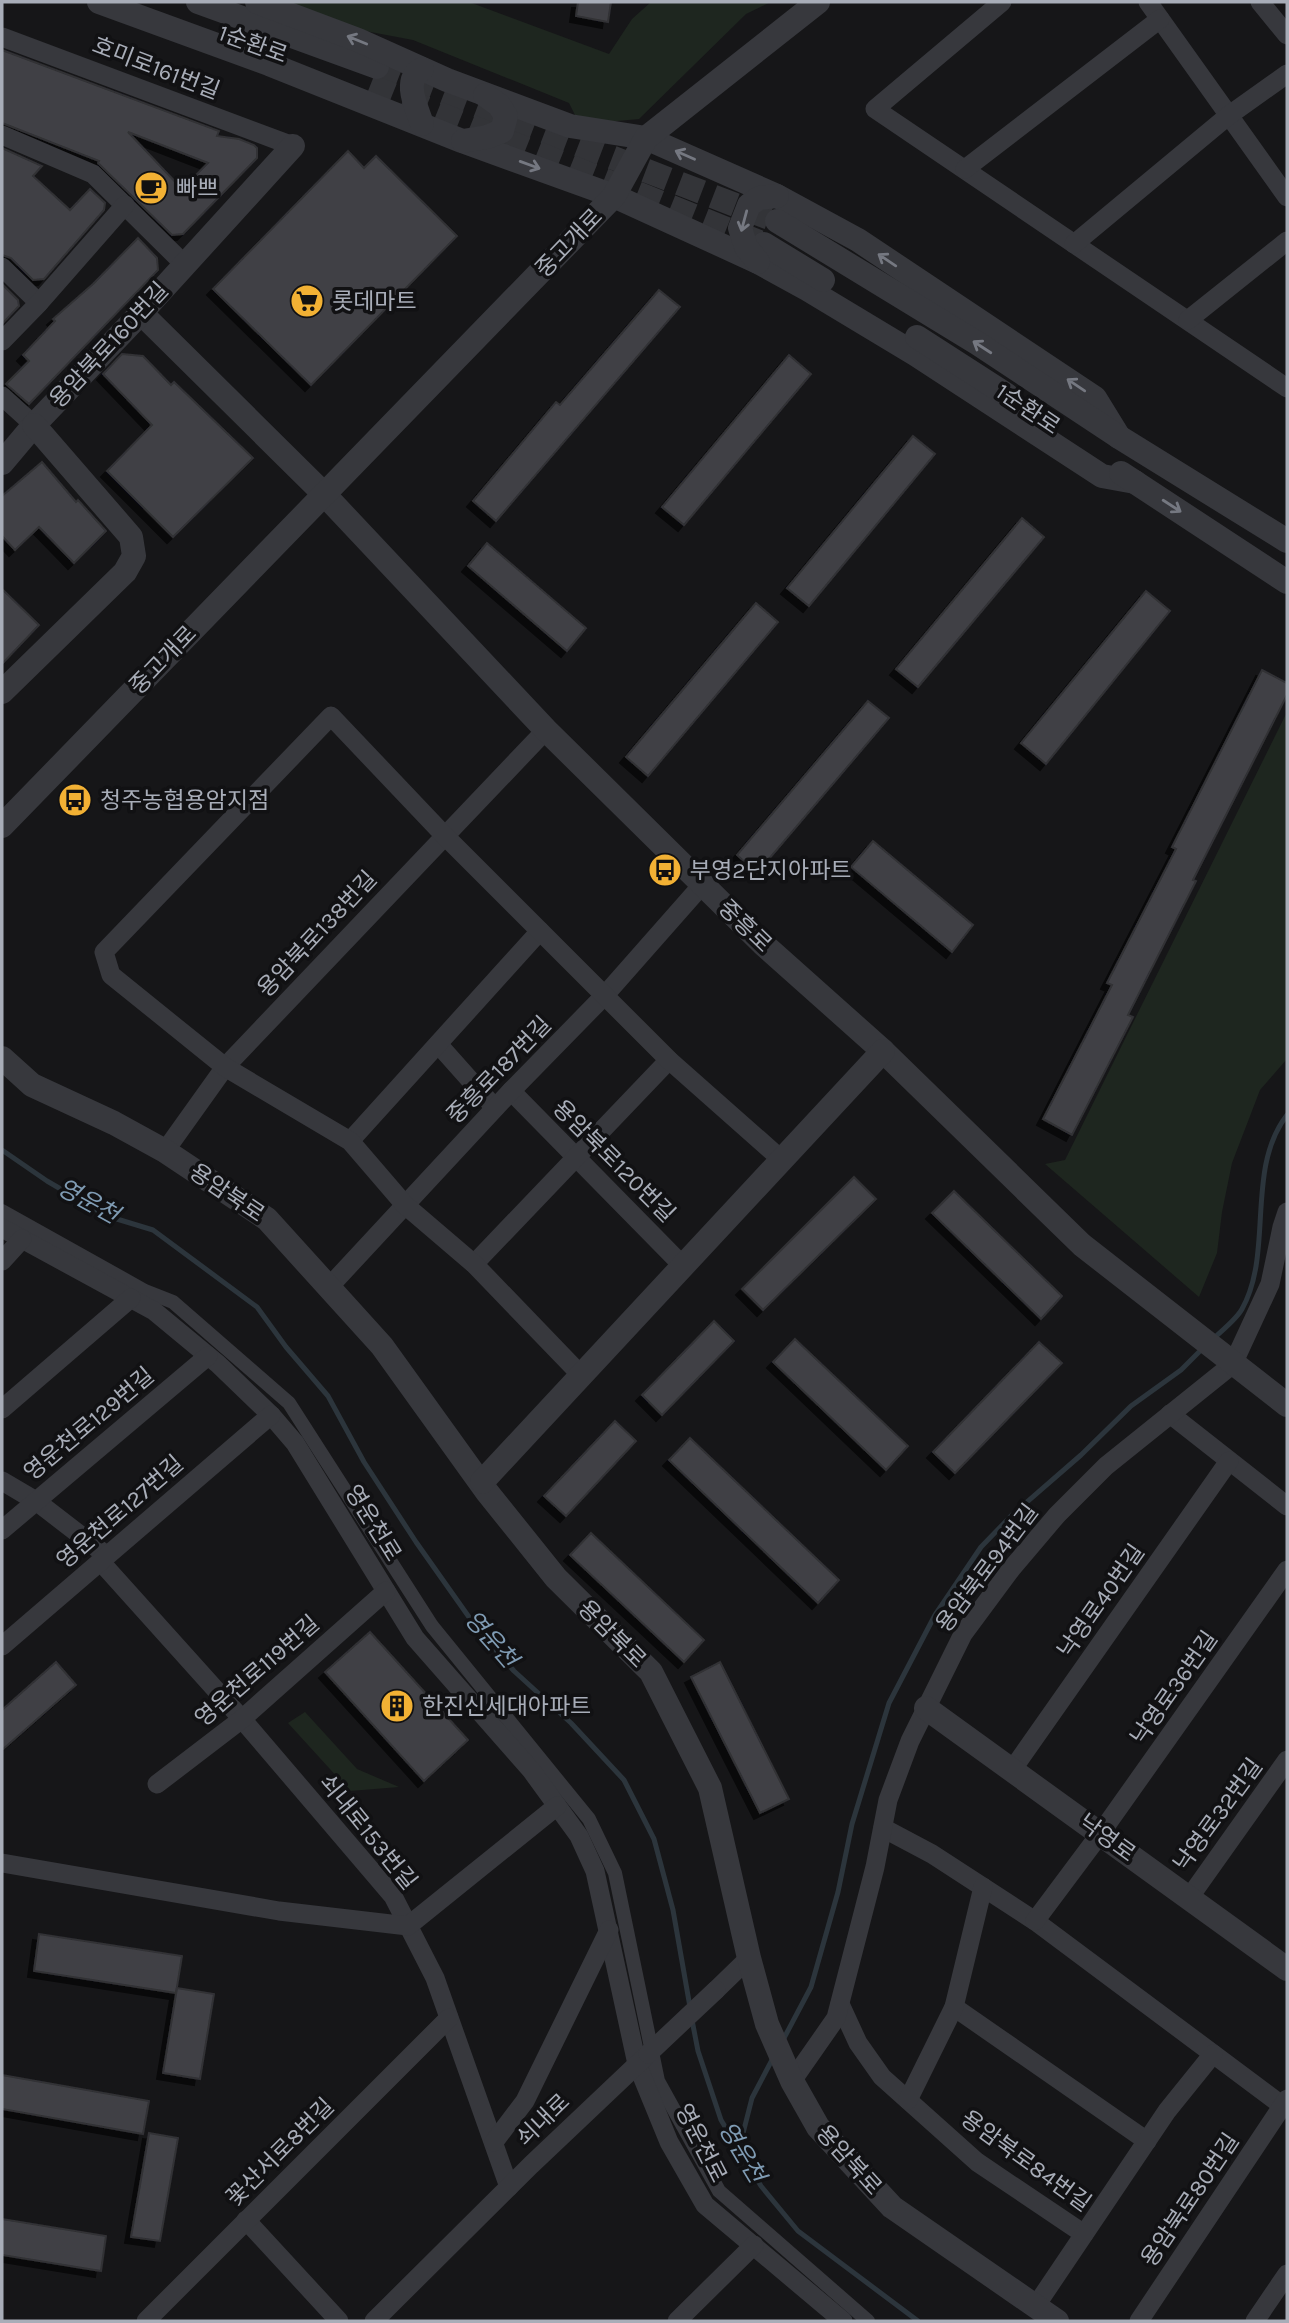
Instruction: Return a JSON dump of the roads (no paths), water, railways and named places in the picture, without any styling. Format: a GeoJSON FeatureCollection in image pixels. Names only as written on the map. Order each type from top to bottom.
{"type":"FeatureCollection","features":[{"type":"Feature","properties":{"kind":"street"},"geometry":{"type":"LineString","coordinates":[[99,2],[270,64],[462,141],[761,253]]}},
{"type":"Feature","properties":{"kind":"street","name":"1순환로"},"geometry":{"type":"LineString","coordinates":[[136,2],[374,76],[198,2]]}},
{"type":"Feature","properties":{"kind":"street"},"geometry":{"type":"LineString","coordinates":[[257,2],[358,40],[422,69],[570,127],[646,138],[777,196],[858,240],[1095,398],[1119,437]]}},
{"type":"Feature","properties":{"kind":"street","name":"중고개로"},"geometry":{"type":"LineString","coordinates":[[2,826],[614,196],[646,138],[818,2]]}},
{"type":"Feature","properties":{"kind":"street"},"geometry":{"type":"LineString","coordinates":[[1002,2],[875,109],[1285,384]]}},
{"type":"Feature","properties":{"kind":"street"},"geometry":{"type":"LineString","coordinates":[[1148,2],[1287,197]]}},
{"type":"Feature","properties":{"kind":"street"},"geometry":{"type":"LineString","coordinates":[[1259,2],[1287,35]]}},
{"type":"Feature","properties":{"kind":"street"},"geometry":{"type":"LineString","coordinates":[[965,169],[1160,19]]}},
{"type":"Feature","properties":{"kind":"street","name":"호미로161번길"},"geometry":{"type":"LineString","coordinates":[[2,37],[293,146]]}},
{"type":"Feature","properties":{"kind":"street"},"geometry":{"type":"LineString","coordinates":[[422,69],[416,72],[411,82],[422,124]]}},
{"type":"Feature","properties":{"kind":"street"},"geometry":{"type":"LineString","coordinates":[[1074,243],[1228,116],[1287,74]]}},
{"type":"Feature","properties":{"kind":"street"},"geometry":{"type":"LineString","coordinates":[[462,141],[487,137],[502,131],[506,116],[499,106],[480,91]]}},
{"type":"Feature","properties":{"kind":"street","name":"용암북로160번길"},"geometry":{"type":"LineString","coordinates":[[2,135],[93,174],[185,265]]}},
{"type":"Feature","properties":{"kind":"street","name":"용암북로160번길"},"geometry":{"type":"LineString","coordinates":[[2,463],[34,425],[141,313],[293,146]]}},
{"type":"Feature","properties":{"kind":"street"},"geometry":{"type":"LineString","coordinates":[[777,196],[759,198],[749,205],[740,228],[746,247],[761,253],[807,289],[1102,476],[1135,482],[1287,582]]}},
{"type":"Feature","properties":{"kind":"street"},"geometry":{"type":"LineString","coordinates":[[2,341],[125,205]]}},
{"type":"Feature","properties":{"kind":"street","name":"1순환로"},"geometry":{"type":"LineString","coordinates":[[777,221],[1287,541]]}},
{"type":"Feature","properties":{"kind":"street"},"geometry":{"type":"LineString","coordinates":[[1188,320],[1287,241]]}},
{"type":"Feature","properties":{"kind":"street"},"geometry":{"type":"LineString","coordinates":[[2,267],[39,303]]}},
{"type":"Feature","properties":{"kind":"street"},"geometry":{"type":"LineString","coordinates":[[141,313],[323,494]]}},
{"type":"Feature","properties":{"kind":"street"},"geometry":{"type":"LineString","coordinates":[[2,396],[34,425]]}},
{"type":"Feature","properties":{"kind":"street","name":"용암북로160번길"},"geometry":{"type":"LineString","coordinates":[[4,686],[125,572],[134,556],[131,537],[34,425]]}},
{"type":"Feature","properties":{"kind":"street","name":"중흥로"},"geometry":{"type":"LineString","coordinates":[[323,494],[546,730],[762,944],[883,1051],[1082,1245],[1225,1358]]}},
{"type":"Feature","properties":{"kind":"street"},"geometry":{"type":"LineString","coordinates":[[581,1376],[474,1264],[405,1205],[351,1140],[225,1067],[111,975],[104,952],[331,716],[444,835],[669,1060],[782,1160]]}},
{"type":"Feature","properties":{"kind":"street","name":"용암북로138번길"},"geometry":{"type":"LineString","coordinates":[[165,1151],[225,1067],[546,730]]}},
{"type":"Feature","properties":{"kind":"street","name":"중흥로187번길"},"geometry":{"type":"LineString","coordinates":[[329,1287],[510,1091],[605,995],[702,885]]}},
{"type":"Feature","properties":{"kind":"street"},"geometry":{"type":"LineString","coordinates":[[351,1140],[540,931]]}},
{"type":"Feature","properties":{"kind":"street"},"geometry":{"type":"LineString","coordinates":[[438,1044],[495,1108]]}},
{"type":"Feature","properties":{"kind":"street"},"geometry":{"type":"LineString","coordinates":[[482,1482],[883,1051]]}},
{"type":"Feature","properties":{"kind":"street","name":"용암북로"},"geometry":{"type":"LineString","coordinates":[[2,1058],[32,1085],[114,1123],[165,1151],[267,1219],[382,1346],[556,1578],[651,1672],[710,1788],[767,2024],[792,2081],[818,2127],[892,2207],[1056,2321]]}},
{"type":"Feature","properties":{"kind":"street"},"geometry":{"type":"LineString","coordinates":[[474,1264],[669,1060]]}},
{"type":"Feature","properties":{"kind":"street","name":"용암북로120번길"},"geometry":{"type":"LineString","coordinates":[[510,1091],[683,1266]]}},
{"type":"Feature","properties":{"kind":"street"},"geometry":{"type":"LineString","coordinates":[[2,1211],[145,1291],[173,1302],[289,1403],[432,1626],[589,1819],[615,1872],[658,2081],[719,2191],[868,2321]]}},
{"type":"Feature","properties":{"kind":"street"},"geometry":{"type":"LineString","coordinates":[[1287,1212],[1269,1284],[1225,1358],[1287,1405]]}},
{"type":"Feature","properties":{"kind":"street","name":"영운천로"},"geometry":{"type":"LineString","coordinates":[[2,1228],[154,1311],[208,1356],[271,1415],[295,1443],[415,1638],[531,1770],[579,1836],[595,1871],[642,2059],[669,2142],[705,2205],[843,2321]]}},
{"type":"Feature","properties":{"kind":"street"},"geometry":{"type":"LineString","coordinates":[[2,1261],[22,1239]]}},
{"type":"Feature","properties":{"kind":"street"},"geometry":{"type":"LineString","coordinates":[[2,1409],[131,1298]]}},
{"type":"Feature","properties":{"kind":"street","name":"영운천로129번길"},"geometry":{"type":"LineString","coordinates":[[2,1530],[208,1356]]}},
{"type":"Feature","properties":{"kind":"street","name":"용암북로94번길"},"geometry":{"type":"LineString","coordinates":[[792,2081],[836,2018],[875,1867],[888,1800],[910,1741],[963,1633],[1012,1568],[1057,1515],[1106,1466],[1170,1414],[1225,1358]]}},
{"type":"Feature","properties":{"kind":"street"},"geometry":{"type":"LineString","coordinates":[[1170,1414],[1287,1506]]}},
{"type":"Feature","properties":{"kind":"street","name":"영운천로127번길"},"geometry":{"type":"LineString","coordinates":[[2,1646],[271,1415]]}},
{"type":"Feature","properties":{"kind":"street","name":"낙영로40번길"},"geometry":{"type":"LineString","coordinates":[[1012,1770],[1229,1461]]}},
{"type":"Feature","properties":{"kind":"street","name":"쇠내로153번길"},"geometry":{"type":"LineString","coordinates":[[2,1481],[36,1501],[103,1558],[393,1896],[435,1978],[509,2187]]}},
{"type":"Feature","properties":{"kind":"street","name":"낙영로36번길"},"geometry":{"type":"LineString","coordinates":[[1035,1922],[1287,1570]]}},
{"type":"Feature","properties":{"kind":"street","name":"영운천로119번길"},"geometry":{"type":"LineString","coordinates":[[157,1784],[242,1719],[386,1591]]}},
{"type":"Feature","properties":{"kind":"street","name":"낙영로"},"geometry":{"type":"LineString","coordinates":[[926,1708],[1189,1898],[1284,1960]]}},
{"type":"Feature","properties":{"kind":"street","name":"낙영로32번길"},"geometry":{"type":"LineString","coordinates":[[1189,1898],[1287,1760]]}},
{"type":"Feature","properties":{"kind":"street"},"geometry":{"type":"LineString","coordinates":[[2,1863],[279,1911],[408,1926],[557,1806]]}},
{"type":"Feature","properties":{"kind":"street"},"geometry":{"type":"LineString","coordinates":[[883,1828],[932,1854],[1035,1922]]}},
{"type":"Feature","properties":{"kind":"street"},"geometry":{"type":"LineString","coordinates":[[908,2100],[954,2007],[983,1887]]}},
{"type":"Feature","properties":{"kind":"street","name":"용암북로80번길"},"geometry":{"type":"LineString","coordinates":[[1035,1922],[1213,2054],[1286,2104],[1139,2321]]}},
{"type":"Feature","properties":{"kind":"street"},"geometry":{"type":"LineString","coordinates":[[494,2142],[525,2101],[609,1930]]}},
{"type":"Feature","properties":{"kind":"street","name":"쇠내로"},"geometry":{"type":"LineString","coordinates":[[374,2321],[509,2187],[749,1958]]}},
{"type":"Feature","properties":{"kind":"street","name":"용암북로84번길"},"geometry":{"type":"LineString","coordinates":[[840,2004],[858,2043],[883,2077],[977,2162],[1084,2234]]}},
{"type":"Feature","properties":{"kind":"street"},"geometry":{"type":"LineString","coordinates":[[954,2007],[1147,2141]]}},
{"type":"Feature","properties":{"kind":"street","name":"꽃산서로8번길"},"geometry":{"type":"LineString","coordinates":[[146,2321],[449,2018]]}},
{"type":"Feature","properties":{"kind":"street","name":"용암북로84번길"},"geometry":{"type":"LineString","coordinates":[[1035,2307],[1167,2112],[1213,2054]]}},
{"type":"Feature","properties":{"kind":"street"},"geometry":{"type":"LineString","coordinates":[[246,2220],[339,2321]]}},
{"type":"Feature","properties":{"kind":"street"},"geometry":{"type":"LineString","coordinates":[[677,2321],[754,2245]]}},
{"type":"Feature","properties":{"kind":"street"},"geometry":{"type":"LineString","coordinates":[[1255,2321],[1287,2274]]}},
{"type":"Feature","properties":{"kind":"waterway"},"geometry":{"type":"LineString","coordinates":[[1212,1340],[1242,1309],[1251,1287],[1257,1262],[1267,1160],[1274,1137],[1287,1115]]}},
{"type":"Feature","properties":{"kind":"waterway","name":"영운천"},"geometry":{"type":"LineString","coordinates":[[2,1150],[47,1181],[107,1216],[153,1230],[257,1307],[286,1347],[328,1396],[364,1462],[476,1627],[514,1671],[571,1723],[624,1780],[654,1839],[673,1910],[690,2007]]}},
{"type":"Feature","properties":{"kind":"waterway"},"geometry":{"type":"LineString","coordinates":[[783,2040],[811,1987],[838,1892],[852,1824],[889,1703],[935,1615],[981,1547],[1012,1515],[1081,1455],[1131,1406],[1181,1370],[1202,1349]]}},
{"type":"Feature","properties":{"kind":"waterway","name":"영운천"},"geometry":{"type":"LineString","coordinates":[[692,2020],[698,2051],[721,2120],[761,2186],[798,2231],[918,2321]]}},
{"type":"Feature","properties":{"kind":"waterway"},"geometry":{"type":"LineString","coordinates":[[739,2149],[752,2098],[773,2058]]}},
{"type":"Feature","properties":{"kind":"tunnel"},"geometry":{"type":"LineString","coordinates":[[377,67],[777,221]]}},
{"type":"Feature","properties":{"kind":"tunnel"},"geometry":{"type":"LineString","coordinates":[[370,86],[759,242]]}},
{"type":"Feature","properties":{"kind":"place","name":"빠쁘"},"geometry":{"type":"Point","coordinates":[151,188]}},
{"type":"Feature","properties":{"kind":"place","name":"롯데마트"},"geometry":{"type":"Point","coordinates":[307,301]}},
{"type":"Feature","properties":{"kind":"place","name":"청주농협용암지점"},"geometry":{"type":"Point","coordinates":[75,800]}},
{"type":"Feature","properties":{"kind":"place","name":"부영2단지아파트"},"geometry":{"type":"Point","coordinates":[665,870]}},
{"type":"Feature","properties":{"kind":"place","name":"한진신세대아파트"},"geometry":{"type":"Point","coordinates":[397,1706]}}]}
